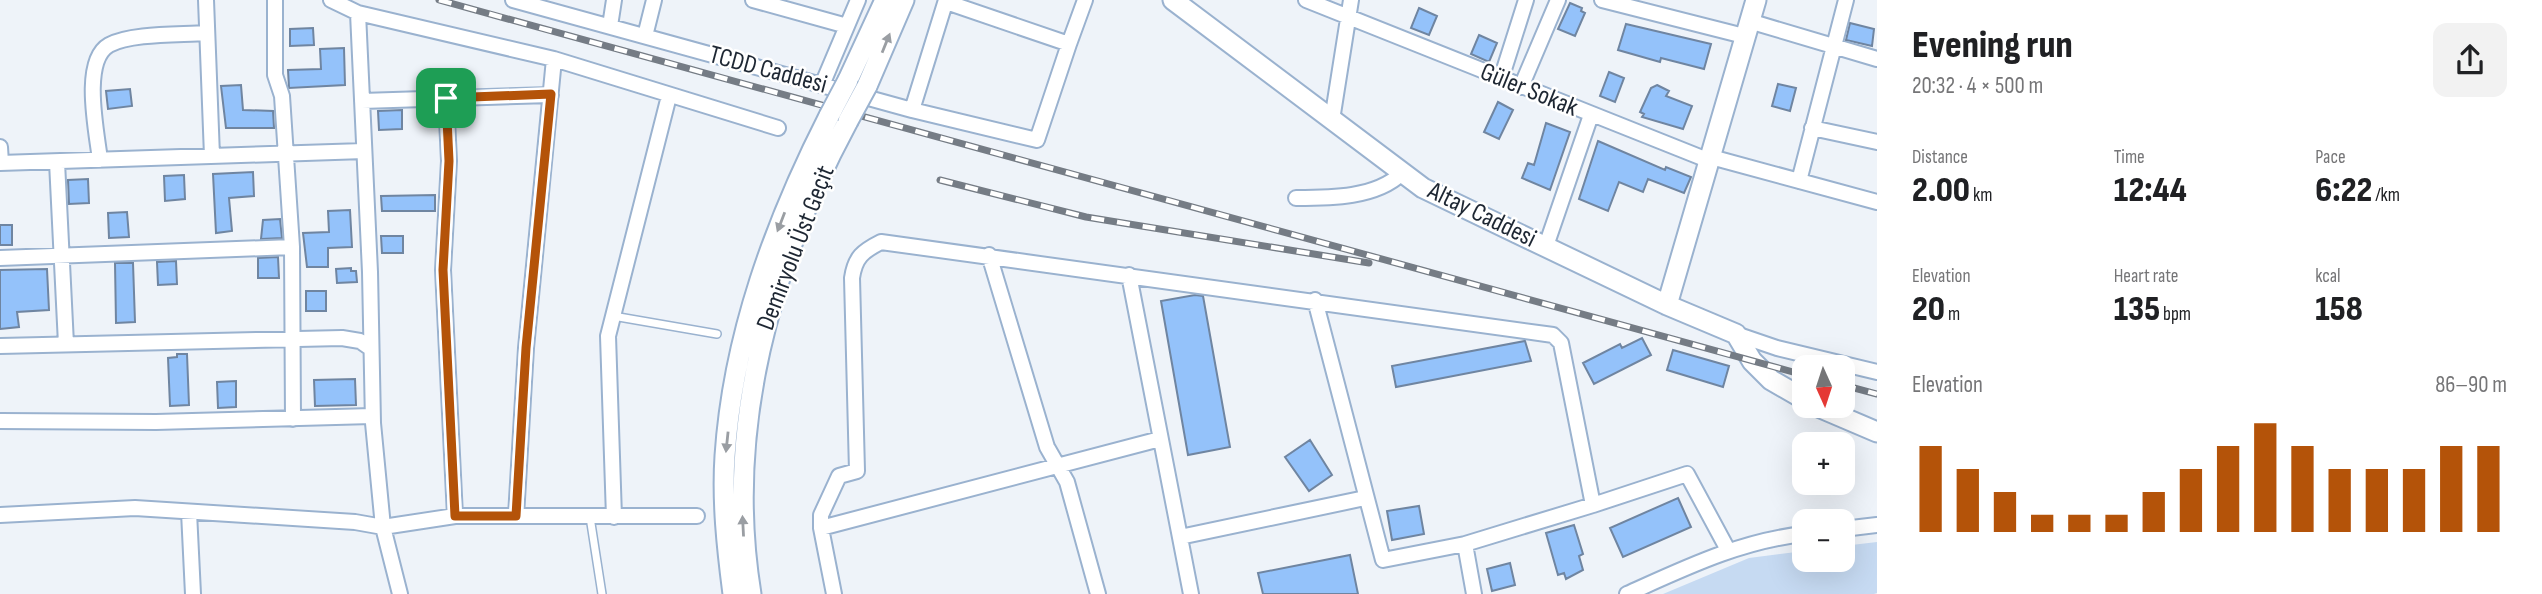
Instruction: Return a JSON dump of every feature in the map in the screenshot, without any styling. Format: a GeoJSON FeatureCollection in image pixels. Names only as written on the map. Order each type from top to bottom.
{"type":"FeatureCollection","features":[{"type":"Feature","properties":{"kind":"main road","name":"Demiryolu Üst Geçit"},"geometry":{"type":"LineString","coordinates":[[751,594],[744,554],[742,499],[746,430],[757,355],[780,275],[839,118],[848,80],[885,0]]}},
{"type":"Feature","properties":{"kind":"main road","name":"Demiryolu Üst Geçit"},"geometry":{"type":"LineString","coordinates":[[733,594],[727,545],[725,457],[731,401],[743,340],[762,271],[784,214],[839,118],[867,86],[904,0]]}},
{"type":"Feature","properties":{"kind":"main road"},"geometry":{"type":"LineString","coordinates":[[1667,305],[1756,0]]}},
{"type":"Feature","properties":{"kind":"main road","name":"Altay Caddesi"},"geometry":{"type":"LineString","coordinates":[[1182,3],[1423,188],[1667,305],[1736,334]]}},
{"type":"Feature","properties":{"kind":"main road"},"geometry":{"type":"LineString","coordinates":[[1736,334],[1752,361],[1771,380],[1792,392]]}},
{"type":"Feature","properties":{"kind":"main road"},"geometry":{"type":"LineString","coordinates":[[1844,418],[1877,432]]}},
{"type":"Feature","properties":{"kind":"street"},"geometry":{"type":"LineString","coordinates":[[206,0],[212,156]]}},
{"type":"Feature","properties":{"kind":"street"},"geometry":{"type":"LineString","coordinates":[[275,0],[275,75],[282,96],[292,247],[293,419]]}},
{"type":"Feature","properties":{"kind":"street"},"geometry":{"type":"LineString","coordinates":[[331,0],[358,13],[554,60],[778,128]]}},
{"type":"Feature","properties":{"kind":"street","name":"TCDD Caddesi"},"geometry":{"type":"LineString","coordinates":[[513,0],[912,110],[1037,140],[1069,44]]}},
{"type":"Feature","properties":{"kind":"street"},"geometry":{"type":"LineString","coordinates":[[610,26],[614,0]]}},
{"type":"Feature","properties":{"kind":"street"},"geometry":{"type":"LineString","coordinates":[[645,36],[654,0]]}},
{"type":"Feature","properties":{"kind":"street"},"geometry":{"type":"LineString","coordinates":[[753,0],[847,26]]}},
{"type":"Feature","properties":{"kind":"street"},"geometry":{"type":"LineString","coordinates":[[822,85],[858,0]]}},
{"type":"Feature","properties":{"kind":"street"},"geometry":{"type":"LineString","coordinates":[[912,110],[946,1],[1069,44],[1085,0]]}},
{"type":"Feature","properties":{"kind":"street","name":"Güler Sokak"},"geometry":{"type":"LineString","coordinates":[[1306,0],[1591,115],[1710,159],[1877,202]]}},
{"type":"Feature","properties":{"kind":"street"},"geometry":{"type":"LineString","coordinates":[[1332,120],[1351,0]]}},
{"type":"Feature","properties":{"kind":"street"},"geometry":{"type":"LineString","coordinates":[[1501,79],[1526,0]]}},
{"type":"Feature","properties":{"kind":"street"},"geometry":{"type":"LineString","coordinates":[[1521,87],[1558,0]]}},
{"type":"Feature","properties":{"kind":"street"},"geometry":{"type":"LineString","coordinates":[[1602,0],[1656,7],[1746,29],[1834,46],[1877,59]]}},
{"type":"Feature","properties":{"kind":"street"},"geometry":{"type":"LineString","coordinates":[[1799,181],[1846,0]]}},
{"type":"Feature","properties":{"kind":"street"},"geometry":{"type":"LineString","coordinates":[[358,13],[365,151],[372,416],[383,527],[400,594]]}},
{"type":"Feature","properties":{"kind":"street"},"geometry":{"type":"LineString","coordinates":[[100,160],[92,76],[95,61],[107,46],[133,39],[206,33]]}},
{"type":"Feature","properties":{"kind":"street"},"geometry":{"type":"LineString","coordinates":[[516,516],[526,348],[554,60]]}},
{"type":"Feature","properties":{"kind":"street"},"geometry":{"type":"LineString","coordinates":[[362,101],[551,94]]}},
{"type":"Feature","properties":{"kind":"street"},"geometry":{"type":"LineString","coordinates":[[614,517],[607,355],[613,316],[669,96]]}},
{"type":"Feature","properties":{"kind":"street"},"geometry":{"type":"LineString","coordinates":[[446,98],[449,161],[443,270],[455,516]]}},
{"type":"Feature","properties":{"kind":"street"},"geometry":{"type":"LineString","coordinates":[[1546,246],[1591,115]]}},
{"type":"Feature","properties":{"kind":"street"},"geometry":{"type":"LineString","coordinates":[[1812,128],[1877,142]]}},
{"type":"Feature","properties":{"kind":"street"},"geometry":{"type":"LineString","coordinates":[[0,147],[0,163],[365,151]]}},
{"type":"Feature","properties":{"kind":"street"},"geometry":{"type":"LineString","coordinates":[[57,162],[66,344]]}},
{"type":"Feature","properties":{"kind":"street"},"geometry":{"type":"LineString","coordinates":[[1296,198],[1350,195],[1377,189],[1391,184],[1402,173]]}},
{"type":"Feature","properties":{"kind":"street"},"geometry":{"type":"LineString","coordinates":[[834,594],[821,528],[821,515],[839,476],[857,471],[854,262],[864,251],[881,242],[1553,335],[1560,343],[1593,505]]}},
{"type":"Feature","properties":{"kind":"street"},"geometry":{"type":"LineString","coordinates":[[0,258],[292,247]]}},
{"type":"Feature","properties":{"kind":"street"},"geometry":{"type":"LineString","coordinates":[[989,256],[1047,447],[1067,482],[1098,594]]}},
{"type":"Feature","properties":{"kind":"street"},"geometry":{"type":"LineString","coordinates":[[1129,275],[1191,594]]}},
{"type":"Feature","properties":{"kind":"street"},"geometry":{"type":"LineString","coordinates":[[1315,300],[1383,560],[1465,544],[1687,474],[1728,550]]}},
{"type":"Feature","properties":{"kind":"street"},"geometry":{"type":"LineString","coordinates":[[1736,334],[1777,348],[1877,372]]}},
{"type":"Feature","properties":{"kind":"street"},"geometry":{"type":"LineString","coordinates":[[0,346],[342,338],[360,341],[370,348]]}},
{"type":"Feature","properties":{"kind":"street"},"geometry":{"type":"LineString","coordinates":[[0,421],[156,422],[372,416]]}},
{"type":"Feature","properties":{"kind":"street"},"geometry":{"type":"LineString","coordinates":[[821,528],[1160,439]]}},
{"type":"Feature","properties":{"kind":"street"},"geometry":{"type":"LineString","coordinates":[[1180,537],[1365,498]]}},
{"type":"Feature","properties":{"kind":"street"},"geometry":{"type":"LineString","coordinates":[[0,515],[135,508],[355,522],[383,527],[455,516],[697,516]]}},
{"type":"Feature","properties":{"kind":"street"},"geometry":{"type":"LineString","coordinates":[[189,512],[193,594]]}},
{"type":"Feature","properties":{"kind":"street"},"geometry":{"type":"LineString","coordinates":[[1855,528],[1877,525]]}},
{"type":"Feature","properties":{"kind":"street"},"geometry":{"type":"LineString","coordinates":[[1627,594],[1728,550],[1773,537],[1792,535]]}},
{"type":"Feature","properties":{"kind":"street"},"geometry":{"type":"LineString","coordinates":[[1465,544],[1474,594]]}},
{"type":"Feature","properties":{"kind":"lane"},"geometry":{"type":"LineString","coordinates":[[613,316],[717,334]]}},
{"type":"Feature","properties":{"kind":"lane"},"geometry":{"type":"LineString","coordinates":[[590,517],[602,594]]}},
{"type":"Feature","properties":{"kind":"shaded area"},"geometry":{"type":"Polygon","coordinates":[[[1877,542],[1877,593],[1663,594],[1749,558],[1792,553],[1792,572],[1855,572],[1855,545],[1877,542]]]}},
{"type":"Feature","properties":{"kind":"building"},"geometry":{"type":"Polygon","coordinates":[[[1570,3],[1582,8],[1581,11],[1585,13],[1575,36],[1558,29],[1570,3]]]}},
{"type":"Feature","properties":{"kind":"building"},"geometry":{"type":"Polygon","coordinates":[[[1419,8],[1437,16],[1429,35],[1411,28],[1419,8]]]}},
{"type":"Feature","properties":{"kind":"building"},"geometry":{"type":"Polygon","coordinates":[[[1850,23],[1874,29],[1872,46],[1846,40],[1850,23]]]}},
{"type":"Feature","properties":{"kind":"building"},"geometry":{"type":"Polygon","coordinates":[[[1626,24],[1711,44],[1704,69],[1661,58],[1660,62],[1618,50],[1626,24]]]}},
{"type":"Feature","properties":{"kind":"building"},"geometry":{"type":"Polygon","coordinates":[[[313,28],[314,45],[290,46],[290,29],[313,28]]]}},
{"type":"Feature","properties":{"kind":"building"},"geometry":{"type":"Polygon","coordinates":[[[1479,35],[1497,43],[1489,62],[1471,54],[1479,35]]]}},
{"type":"Feature","properties":{"kind":"building"},"geometry":{"type":"Polygon","coordinates":[[[344,48],[345,85],[289,88],[288,70],[321,69],[320,49],[344,48]]]}},
{"type":"Feature","properties":{"kind":"building"},"geometry":{"type":"Polygon","coordinates":[[[1609,72],[1624,78],[1615,102],[1600,96],[1609,72]]]}},
{"type":"Feature","properties":{"kind":"building"},"geometry":{"type":"Polygon","coordinates":[[[1778,84],[1796,88],[1790,111],[1772,106],[1778,84]]]}},
{"type":"Feature","properties":{"kind":"building"},"geometry":{"type":"Polygon","coordinates":[[[241,85],[243,110],[273,111],[274,128],[226,128],[221,86],[241,85]]]}},
{"type":"Feature","properties":{"kind":"building"},"geometry":{"type":"Polygon","coordinates":[[[1657,85],[1669,91],[1666,96],[1692,106],[1683,129],[1642,117],[1644,114],[1640,112],[1651,88],[1657,85]]]}},
{"type":"Feature","properties":{"kind":"building"},"geometry":{"type":"Polygon","coordinates":[[[130,89],[132,106],[108,109],[106,91],[130,89]]]}},
{"type":"Feature","properties":{"kind":"building"},"geometry":{"type":"Polygon","coordinates":[[[1498,102],[1513,110],[1499,139],[1484,132],[1498,102]]]}},
{"type":"Feature","properties":{"kind":"building"},"geometry":{"type":"Polygon","coordinates":[[[402,110],[402,129],[379,130],[378,111],[402,110]]]}},
{"type":"Feature","properties":{"kind":"building"},"geometry":{"type":"Polygon","coordinates":[[[1546,123],[1570,132],[1550,190],[1522,178],[1528,163],[1534,165],[1546,123]]]}},
{"type":"Feature","properties":{"kind":"building"},"geometry":{"type":"Polygon","coordinates":[[[1598,141],[1665,170],[1666,167],[1691,177],[1684,193],[1648,179],[1643,192],[1619,182],[1608,211],[1579,199],[1598,141]]]}},
{"type":"Feature","properties":{"kind":"building"},"geometry":{"type":"Polygon","coordinates":[[[253,172],[254,196],[229,198],[232,231],[216,233],[213,174],[253,172]]]}},
{"type":"Feature","properties":{"kind":"building"},"geometry":{"type":"Polygon","coordinates":[[[184,175],[185,199],[165,201],[164,176],[184,175]]]}},
{"type":"Feature","properties":{"kind":"building"},"geometry":{"type":"Polygon","coordinates":[[[88,179],[89,203],[69,204],[68,180],[88,179]]]}},
{"type":"Feature","properties":{"kind":"building"},"geometry":{"type":"Polygon","coordinates":[[[435,195],[435,211],[382,211],[381,196],[435,195]]]}},
{"type":"Feature","properties":{"kind":"building"},"geometry":{"type":"Polygon","coordinates":[[[350,210],[352,247],[328,248],[328,267],[307,267],[303,233],[329,232],[328,211],[350,210]]]}},
{"type":"Feature","properties":{"kind":"building"},"geometry":{"type":"Polygon","coordinates":[[[127,212],[129,237],[109,238],[108,213],[127,212]]]}},
{"type":"Feature","properties":{"kind":"building"},"geometry":{"type":"Polygon","coordinates":[[[280,219],[282,238],[261,239],[263,220],[280,219]]]}},
{"type":"Feature","properties":{"kind":"building"},"geometry":{"type":"Polygon","coordinates":[[[0,225],[12,225],[12,245],[0,245],[0,225]]]}},
{"type":"Feature","properties":{"kind":"building"},"geometry":{"type":"Polygon","coordinates":[[[381,236],[403,236],[403,253],[382,253],[381,236]]]}},
{"type":"Feature","properties":{"kind":"building"},"geometry":{"type":"Polygon","coordinates":[[[278,257],[279,278],[258,278],[258,258],[278,257]]]}},
{"type":"Feature","properties":{"kind":"building"},"geometry":{"type":"Polygon","coordinates":[[[176,261],[177,284],[158,285],[157,262],[176,261]]]}},
{"type":"Feature","properties":{"kind":"building"},"geometry":{"type":"Polygon","coordinates":[[[115,263],[133,263],[135,322],[116,323],[115,263]]]}},
{"type":"Feature","properties":{"kind":"building"},"geometry":{"type":"Polygon","coordinates":[[[351,268],[351,271],[356,271],[357,282],[337,283],[336,269],[351,268]]]}},
{"type":"Feature","properties":{"kind":"building"},"geometry":{"type":"Polygon","coordinates":[[[47,269],[49,310],[17,312],[19,327],[0,329],[0,270],[47,269]]]}},
{"type":"Feature","properties":{"kind":"building"},"geometry":{"type":"Polygon","coordinates":[[[306,291],[326,291],[326,311],[306,311],[306,291]]]}},
{"type":"Feature","properties":{"kind":"building"},"geometry":{"type":"Polygon","coordinates":[[[1203,296],[1230,447],[1188,455],[1161,301],[1203,296]]]}},
{"type":"Feature","properties":{"kind":"building"},"geometry":{"type":"Polygon","coordinates":[[[1642,338],[1651,355],[1594,384],[1583,363],[1620,344],[1622,348],[1642,338]]]}},
{"type":"Feature","properties":{"kind":"building"},"geometry":{"type":"Polygon","coordinates":[[[1525,341],[1531,361],[1396,387],[1392,366],[1525,341]]]}},
{"type":"Feature","properties":{"kind":"building"},"geometry":{"type":"Polygon","coordinates":[[[1673,350],[1729,366],[1723,387],[1667,370],[1673,350]]]}},
{"type":"Feature","properties":{"kind":"building"},"geometry":{"type":"Polygon","coordinates":[[[177,354],[187,354],[189,405],[170,406],[168,358],[177,357],[177,354]]]}},
{"type":"Feature","properties":{"kind":"building"},"geometry":{"type":"Polygon","coordinates":[[[355,379],[356,405],[315,406],[314,380],[355,379]]]}},
{"type":"Feature","properties":{"kind":"building"},"geometry":{"type":"Polygon","coordinates":[[[236,381],[236,407],[218,408],[217,382],[236,381]]]}},
{"type":"Feature","properties":{"kind":"building"},"geometry":{"type":"Polygon","coordinates":[[[1310,440],[1332,475],[1309,491],[1285,457],[1310,440]]]}},
{"type":"Feature","properties":{"kind":"building"},"geometry":{"type":"Polygon","coordinates":[[[1678,498],[1691,527],[1623,557],[1610,528],[1678,498]]]}},
{"type":"Feature","properties":{"kind":"building"},"geometry":{"type":"Polygon","coordinates":[[[1419,506],[1424,534],[1392,540],[1387,511],[1419,506]]]}},
{"type":"Feature","properties":{"kind":"building"},"geometry":{"type":"Polygon","coordinates":[[[1574,525],[1583,554],[1579,556],[1583,570],[1566,579],[1564,573],[1558,575],[1546,533],[1574,525]]]}},
{"type":"Feature","properties":{"kind":"building"},"geometry":{"type":"Polygon","coordinates":[[[1350,555],[1358,594],[1263,594],[1258,573],[1350,555]]]}},
{"type":"Feature","properties":{"kind":"building"},"geometry":{"type":"Polygon","coordinates":[[[1510,563],[1515,585],[1492,591],[1487,569],[1510,563]]]}},
{"type":"Feature","properties":{"kind":"railway"},"geometry":{"type":"LineString","coordinates":[[439,0],[1792,372]]}},
{"type":"Feature","properties":{"kind":"railway"},"geometry":{"type":"LineString","coordinates":[[940,180],[1086,217],[1369,263]]}},
{"type":"Feature","properties":{"kind":"railway"},"geometry":{"type":"LineString","coordinates":[[1855,388],[1877,394]]}},
{"type":"Feature","properties":{"kind":"route"},"geometry":{"type":"LineString","coordinates":[[551,94],[526,348],[516,516],[455,516],[443,270],[449,161],[446,98],[551,94]]}}]}
